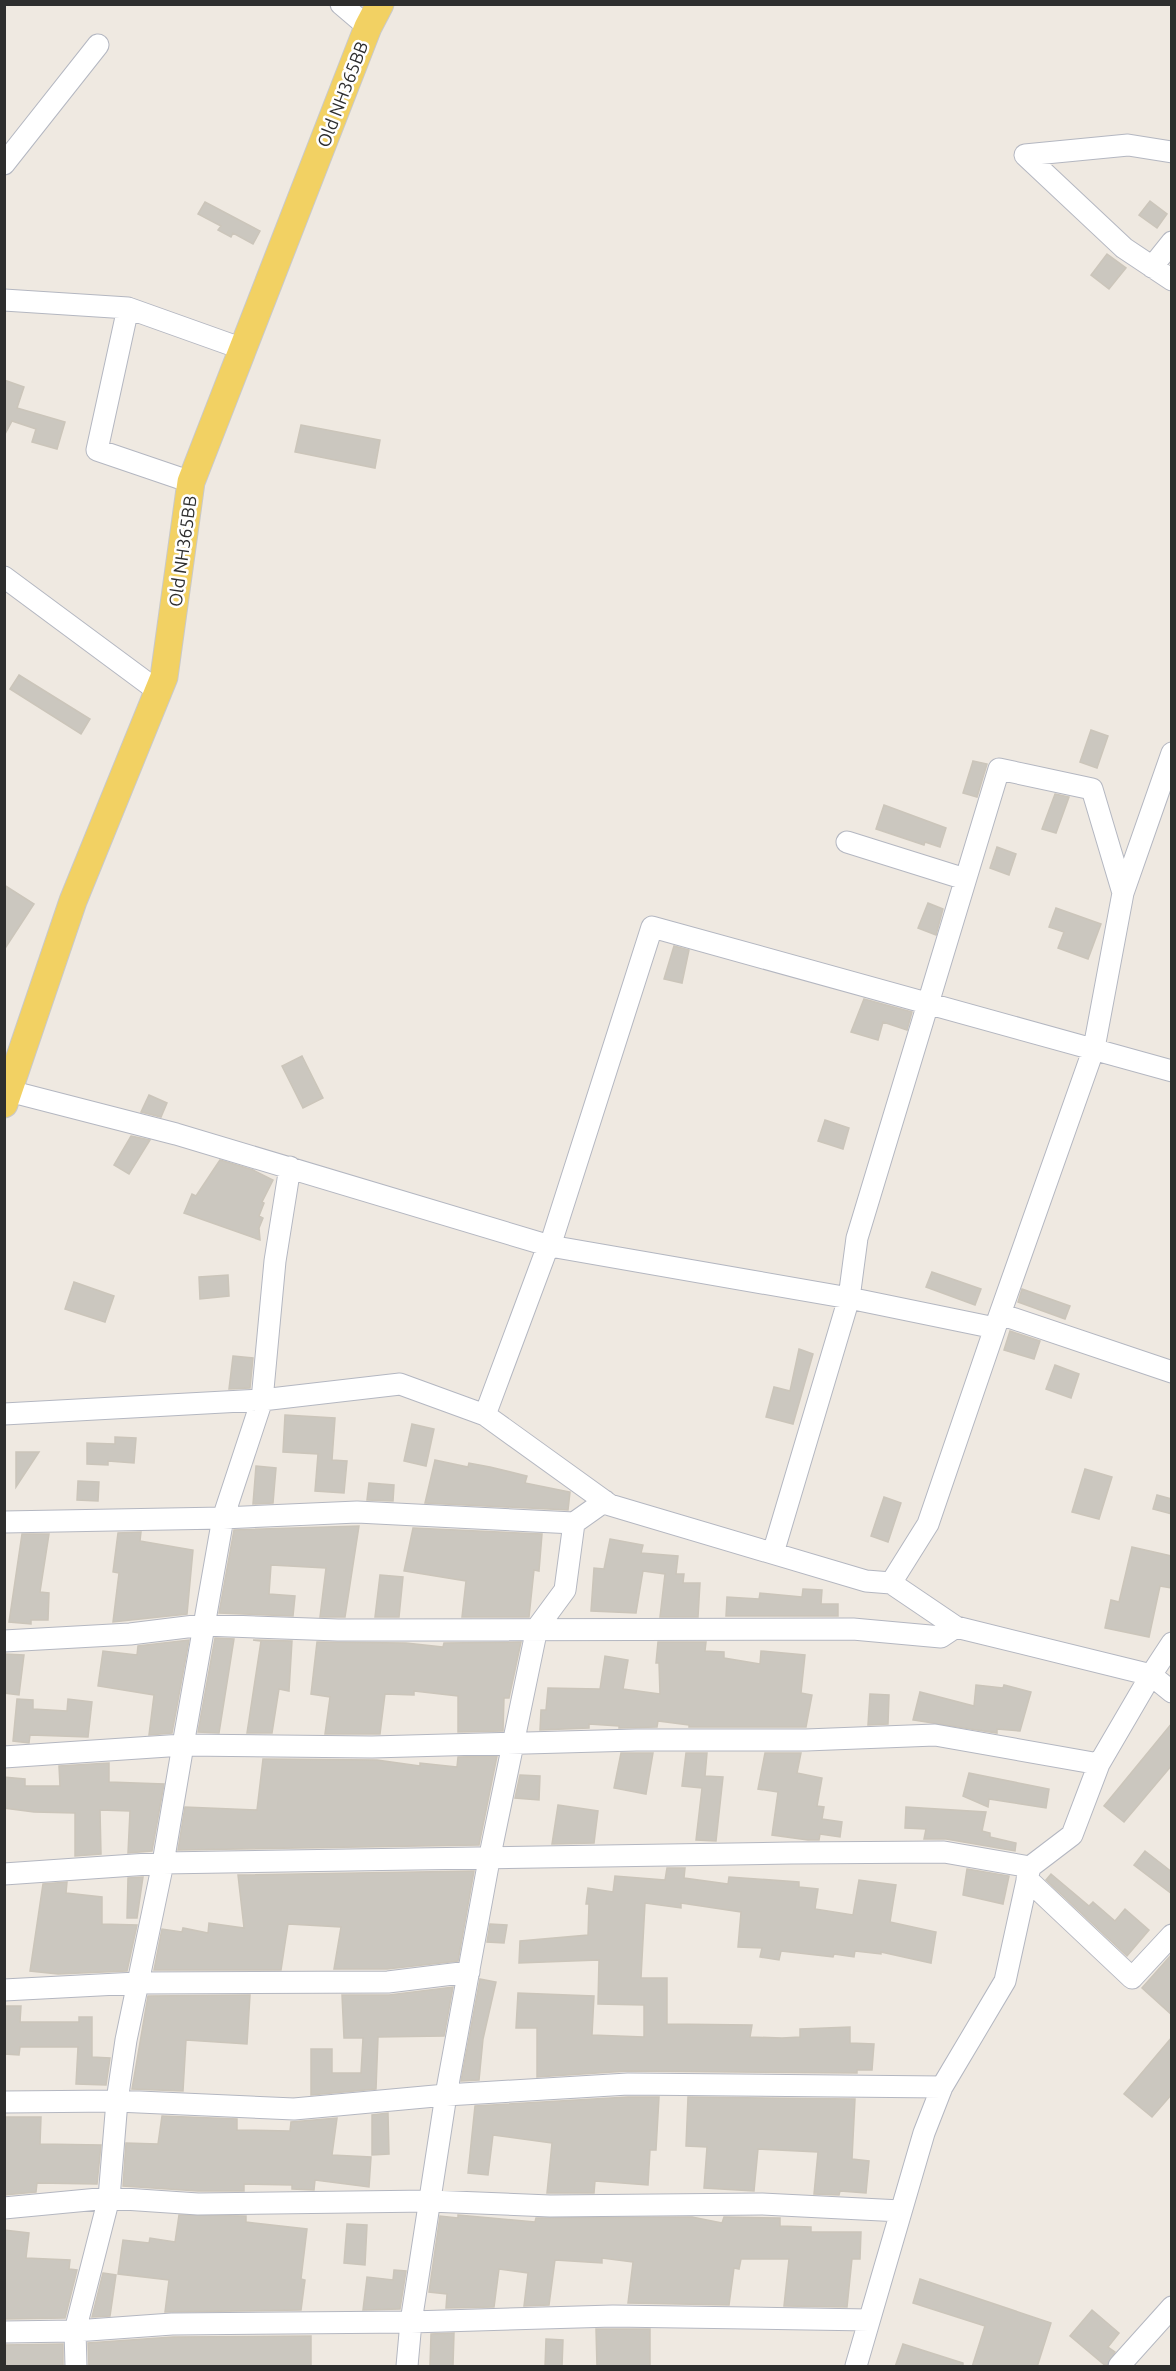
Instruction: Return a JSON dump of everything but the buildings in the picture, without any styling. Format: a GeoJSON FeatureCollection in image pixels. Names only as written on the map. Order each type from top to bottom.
{"type":"FeatureCollection","features":[{"type":"Feature","properties":{"kind":"main road","name":"Old NH365BB"},"geometry":{"type":"LineString","coordinates":[[7,1097],[74,901],[164,677],[191,482],[374,16]]}},
{"type":"Feature","properties":{"kind":"street"},"geometry":{"type":"LineString","coordinates":[[341,4],[374,16]]}},
{"type":"Feature","properties":{"kind":"street"},"geometry":{"type":"LineString","coordinates":[[4,164],[98,45]]}},
{"type":"Feature","properties":{"kind":"street"},"geometry":{"type":"LineString","coordinates":[[1172,152],[1128,145],[1025,155],[1124,248],[1172,280]]}},
{"type":"Feature","properties":{"kind":"street"},"geometry":{"type":"LineString","coordinates":[[1152,267],[1172,242]]}},
{"type":"Feature","properties":{"kind":"street"},"geometry":{"type":"LineString","coordinates":[[4,300],[128,308],[243,349]]}},
{"type":"Feature","properties":{"kind":"street"},"geometry":{"type":"LineString","coordinates":[[128,308],[97,450],[191,482]]}},
{"type":"Feature","properties":{"kind":"street"},"geometry":{"type":"LineString","coordinates":[[4,577],[158,690]]}},
{"type":"Feature","properties":{"kind":"street"},"geometry":{"type":"LineString","coordinates":[[891,1583],[928,1524],[1094,1048],[1123,893],[1172,753]]}},
{"type":"Feature","properties":{"kind":"street"},"geometry":{"type":"LineString","coordinates":[[773,1553],[849,1298],[857,1238],[999,769],[1092,789],[1123,893]]}},
{"type":"Feature","properties":{"kind":"street"},"geometry":{"type":"LineString","coordinates":[[847,842],[965,879]]}},
{"type":"Feature","properties":{"kind":"street"},"geometry":{"type":"LineString","coordinates":[[484,1415],[544,1254],[550,1246],[652,927],[1172,1071]]}},
{"type":"Feature","properties":{"kind":"street"},"geometry":{"type":"LineString","coordinates":[[7,1097],[176,1134],[550,1246],[849,1298],[998,1321],[1172,1372]]}},
{"type":"Feature","properties":{"kind":"street"},"geometry":{"type":"LineString","coordinates":[[76,2367],[75,2331],[110,2198],[117,2101],[137,1983],[163,1863],[223,1518],[262,1401],[275,1261],[290,1167]]}},
{"type":"Feature","properties":{"kind":"street"},"geometry":{"type":"LineString","coordinates":[[4,1414],[262,1401],[400,1384],[484,1415],[605,1502],[866,1581],[891,1583],[956,1627],[1151,1675],[1172,1692]]}},
{"type":"Feature","properties":{"kind":"street"},"geometry":{"type":"LineString","coordinates":[[4,1522],[223,1518],[357,1512],[574,1523],[605,1502]]}},
{"type":"Feature","properties":{"kind":"street"},"geometry":{"type":"LineString","coordinates":[[407,2367],[411,2322],[429,2201],[489,1860],[537,1628],[566,1590],[574,1523]]}},
{"type":"Feature","properties":{"kind":"street"},"geometry":{"type":"LineString","coordinates":[[4,1641],[130,1634],[203,1625],[338,1630],[853,1629],[941,1637],[956,1627]]}},
{"type":"Feature","properties":{"kind":"street"},"geometry":{"type":"LineString","coordinates":[[856,2367],[924,2133],[942,2087],[1005,1981],[1028,1873],[1072,1835],[1099,1764],[1172,1643]]}},
{"type":"Feature","properties":{"kind":"street"},"geometry":{"type":"LineString","coordinates":[[4,1757],[183,1745],[372,1747],[636,1740],[806,1740],[935,1735],[1099,1764]]}},
{"type":"Feature","properties":{"kind":"street"},"geometry":{"type":"LineString","coordinates":[[4,1874],[163,1863],[944,1852],[1028,1873],[1132,1978],[1172,1935]]}},
{"type":"Feature","properties":{"kind":"street"},"geometry":{"type":"LineString","coordinates":[[4,1990],[137,1983],[388,1982],[469,1972]]}},
{"type":"Feature","properties":{"kind":"street"},"geometry":{"type":"LineString","coordinates":[[4,2102],[117,2101],[294,2109],[628,2084],[942,2087]]}},
{"type":"Feature","properties":{"kind":"street"},"geometry":{"type":"LineString","coordinates":[[4,2208],[110,2198],[198,2204],[429,2201],[550,2206],[762,2204],[901,2211]]}},
{"type":"Feature","properties":{"kind":"street"},"geometry":{"type":"LineString","coordinates":[[1119,2367],[1172,2307]]}},
{"type":"Feature","properties":{"kind":"street"},"geometry":{"type":"LineString","coordinates":[[4,2332],[75,2331],[172,2324],[411,2322],[613,2316],[869,2320]]}}]}
